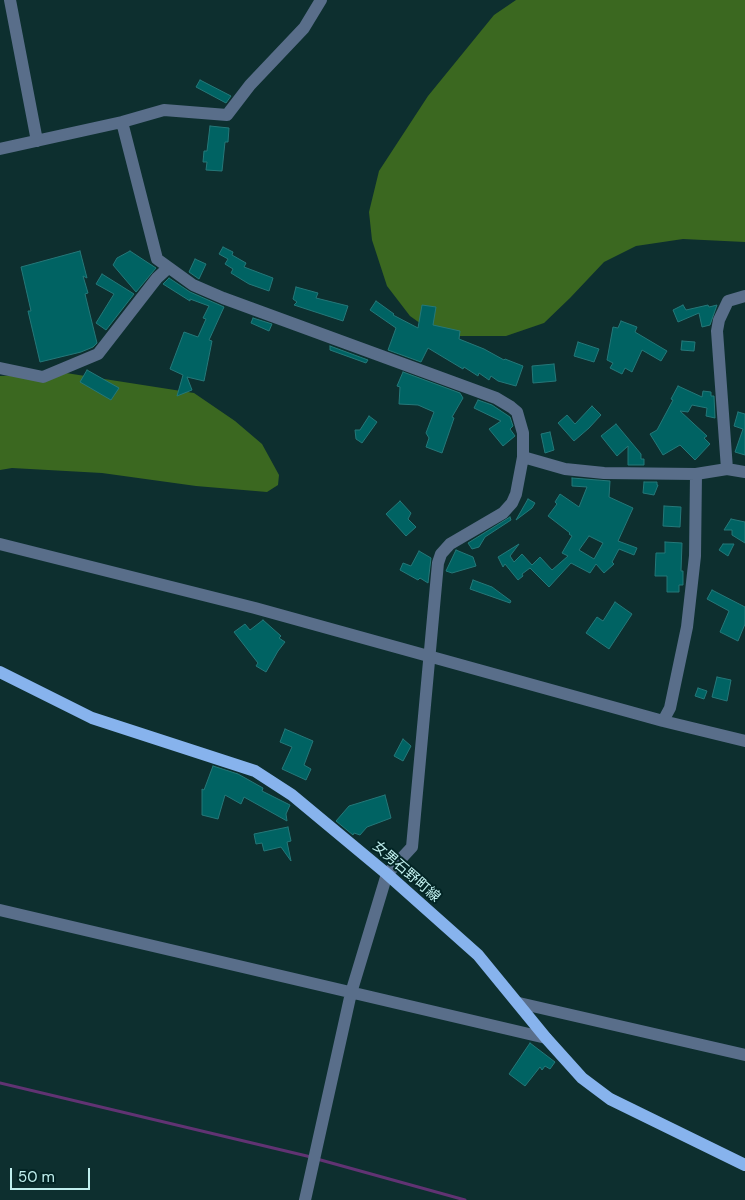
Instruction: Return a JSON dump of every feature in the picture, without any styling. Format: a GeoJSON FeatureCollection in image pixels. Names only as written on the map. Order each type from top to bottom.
{"type":"FeatureCollection","features":[{"type":"Feature","properties":{"kind":"main road","name":"女男石野町線"},"geometry":{"type":"LineString","coordinates":[[0,672],[92,718],[255,772],[292,795],[387,874],[478,955],[546,1038],[582,1078],[610,1099],[745,1165]]}},
{"type":"Feature","properties":{"kind":"street"},"geometry":{"type":"LineString","coordinates":[[10,0],[36,141]]}},
{"type":"Feature","properties":{"kind":"street"},"geometry":{"type":"LineString","coordinates":[[0,149],[122,122],[164,110],[227,115],[250,85],[304,28],[321,0]]}},
{"type":"Feature","properties":{"kind":"street"},"geometry":{"type":"LineString","coordinates":[[122,122],[157,259],[168,268],[193,285],[223,298],[496,398],[517,412],[523,433],[523,457],[516,494],[512,504],[503,513],[450,544],[441,554],[438,564],[412,847],[387,874],[351,993],[305,1200]]}},
{"type":"Feature","properties":{"kind":"street"},"geometry":{"type":"LineString","coordinates":[[0,368],[43,377],[98,354],[157,278],[168,268]]}},
{"type":"Feature","properties":{"kind":"street"},"geometry":{"type":"LineString","coordinates":[[727,469],[717,331],[719,320],[728,301],[745,296]]}},
{"type":"Feature","properties":{"kind":"street"},"geometry":{"type":"LineString","coordinates":[[523,457],[564,468],[604,473],[696,474],[727,469],[745,472]]}},
{"type":"Feature","properties":{"kind":"street"},"geometry":{"type":"LineString","coordinates":[[664,721],[670,708],[687,627],[695,556],[696,474]]}},
{"type":"Feature","properties":{"kind":"street"},"geometry":{"type":"LineString","coordinates":[[0,544],[123,574],[431,656],[664,721],[745,741]]}},
{"type":"Feature","properties":{"kind":"street"},"geometry":{"type":"LineString","coordinates":[[0,910],[546,1038]]}},
{"type":"Feature","properties":{"kind":"street"},"geometry":{"type":"LineString","coordinates":[[519,1003],[745,1055]]}},
{"type":"Feature","properties":{"kind":"green space"},"geometry":{"type":"Polygon","coordinates":[[[516,0],[745,0],[745,242],[683,239],[636,246],[604,262],[544,323],[506,336],[438,336],[410,316],[387,286],[372,240],[369,212],[379,171],[428,96],[494,15],[516,0]]]}},
{"type":"Feature","properties":{"kind":"green space"},"geometry":{"type":"Polygon","coordinates":[[[66,373],[194,393],[235,421],[262,444],[279,475],[278,485],[267,492],[196,486],[102,473],[12,468],[0,470],[0,376],[66,373]]]}},
{"type":"Feature","properties":{"kind":"building"},"geometry":{"type":"Polygon","coordinates":[[[200,80],[231,96],[226,103],[196,87],[200,80]]]}},
{"type":"Feature","properties":{"kind":"building"},"geometry":{"type":"Polygon","coordinates":[[[210,126],[229,128],[228,142],[225,142],[222,171],[206,170],[207,162],[203,162],[204,151],[207,151],[210,126]]]}},
{"type":"Feature","properties":{"kind":"building"},"geometry":{"type":"Polygon","coordinates":[[[223,247],[233,252],[232,255],[246,263],[244,267],[273,278],[269,291],[249,284],[231,273],[233,269],[225,264],[228,259],[219,254],[223,247]]]}},
{"type":"Feature","properties":{"kind":"building"},"geometry":{"type":"Polygon","coordinates":[[[80,251],[87,278],[83,276],[88,293],[85,294],[97,343],[93,347],[81,352],[40,362],[28,311],[31,311],[21,267],[80,251]]]}},
{"type":"Feature","properties":{"kind":"building"},"geometry":{"type":"Polygon","coordinates":[[[130,251],[156,268],[136,292],[113,265],[117,258],[130,251]]]}},
{"type":"Feature","properties":{"kind":"building"},"geometry":{"type":"Polygon","coordinates":[[[195,259],[206,264],[199,279],[189,272],[195,259]]]}},
{"type":"Feature","properties":{"kind":"building"},"geometry":{"type":"Polygon","coordinates":[[[102,274],[134,294],[106,330],[96,323],[114,294],[96,284],[102,274]]]}},
{"type":"Feature","properties":{"kind":"building"},"geometry":{"type":"Polygon","coordinates":[[[169,278],[190,292],[224,307],[209,340],[212,341],[204,381],[187,377],[192,390],[177,396],[183,375],[170,369],[184,332],[198,337],[206,319],[203,318],[209,306],[190,299],[190,301],[163,284],[169,278]]]}},
{"type":"Feature","properties":{"kind":"building"},"geometry":{"type":"Polygon","coordinates":[[[296,287],[318,293],[316,298],[348,306],[343,321],[294,305],[297,302],[293,299],[296,287]]]}},
{"type":"Feature","properties":{"kind":"building"},"geometry":{"type":"Polygon","coordinates":[[[376,301],[393,315],[418,328],[422,305],[436,307],[433,325],[460,331],[459,339],[484,349],[504,360],[523,366],[516,386],[498,381],[491,376],[489,380],[479,373],[478,376],[428,348],[421,362],[388,350],[396,328],[370,310],[376,301]]]}},
{"type":"Feature","properties":{"kind":"building"},"geometry":{"type":"Polygon","coordinates":[[[683,305],[686,310],[717,305],[710,325],[702,327],[699,313],[678,322],[673,310],[683,305]]]}},
{"type":"Feature","properties":{"kind":"building"},"geometry":{"type":"Polygon","coordinates":[[[253,318],[272,324],[269,331],[251,323],[253,318]]]}},
{"type":"Feature","properties":{"kind":"building"},"geometry":{"type":"Polygon","coordinates":[[[621,321],[637,327],[635,332],[667,351],[661,361],[642,350],[632,372],[625,368],[622,374],[610,368],[613,363],[607,360],[613,327],[618,328],[621,321]]]}},
{"type":"Feature","properties":{"kind":"building"},"geometry":{"type":"Polygon","coordinates":[[[682,341],[695,342],[694,351],[681,350],[682,341]]]}},
{"type":"Feature","properties":{"kind":"building"},"geometry":{"type":"Polygon","coordinates":[[[578,342],[599,349],[594,362],[574,356],[578,342]]]}},
{"type":"Feature","properties":{"kind":"building"},"geometry":{"type":"Polygon","coordinates":[[[330,346],[368,360],[366,363],[330,350],[330,346]]]}},
{"type":"Feature","properties":{"kind":"building"},"geometry":{"type":"Polygon","coordinates":[[[554,364],[556,381],[533,383],[532,366],[554,364]]]}},
{"type":"Feature","properties":{"kind":"building"},"geometry":{"type":"Polygon","coordinates":[[[87,370],[119,388],[111,400],[80,382],[87,370]]]}},
{"type":"Feature","properties":{"kind":"building"},"geometry":{"type":"Polygon","coordinates":[[[403,372],[460,393],[463,398],[452,417],[454,418],[442,453],[426,447],[429,438],[426,433],[434,412],[418,405],[399,404],[400,387],[397,386],[403,372]]]}},
{"type":"Feature","properties":{"kind":"building"},"geometry":{"type":"Polygon","coordinates":[[[678,386],[702,397],[703,391],[711,392],[711,396],[714,396],[715,418],[706,416],[707,408],[692,405],[688,412],[680,411],[707,436],[704,438],[710,444],[695,460],[680,445],[663,455],[650,434],[657,430],[673,400],[671,399],[678,386]]]}},
{"type":"Feature","properties":{"kind":"building"},"geometry":{"type":"Polygon","coordinates":[[[478,400],[492,405],[510,417],[513,426],[510,429],[515,436],[503,446],[489,429],[501,421],[474,408],[478,400]]]}},
{"type":"Feature","properties":{"kind":"building"},"geometry":{"type":"Polygon","coordinates":[[[592,406],[601,415],[574,441],[558,423],[567,415],[575,424],[592,406]]]}},
{"type":"Feature","properties":{"kind":"building"},"geometry":{"type":"Polygon","coordinates":[[[738,412],[745,414],[745,455],[735,452],[743,429],[734,426],[738,412]]]}},
{"type":"Feature","properties":{"kind":"building"},"geometry":{"type":"Polygon","coordinates":[[[369,416],[377,422],[362,443],[356,439],[355,430],[360,430],[369,416]]]}},
{"type":"Feature","properties":{"kind":"building"},"geometry":{"type":"Polygon","coordinates":[[[616,424],[641,454],[641,459],[644,459],[644,465],[628,465],[628,446],[617,456],[601,436],[616,424]]]}},
{"type":"Feature","properties":{"kind":"building"},"geometry":{"type":"Polygon","coordinates":[[[550,432],[554,450],[545,453],[541,434],[550,432]]]}},
{"type":"Feature","properties":{"kind":"building"},"geometry":{"type":"Polygon","coordinates":[[[572,478],[610,481],[609,497],[633,508],[618,541],[637,548],[634,555],[619,549],[612,562],[614,564],[604,573],[596,564],[590,573],[571,563],[549,587],[530,568],[518,580],[505,564],[503,567],[498,557],[519,544],[510,556],[514,562],[522,554],[532,565],[540,557],[552,570],[568,556],[562,553],[572,536],[548,516],[557,504],[555,502],[560,494],[579,507],[587,487],[572,486],[572,478]],[[589,536],[579,550],[594,559],[603,543],[589,536]]]}},
{"type":"Feature","properties":{"kind":"building"},"geometry":{"type":"Polygon","coordinates":[[[644,482],[657,482],[658,485],[654,495],[643,493],[644,482]]]}},
{"type":"Feature","properties":{"kind":"building"},"geometry":{"type":"Polygon","coordinates":[[[528,499],[535,503],[532,508],[516,520],[528,499]]]}},
{"type":"Feature","properties":{"kind":"building"},"geometry":{"type":"Polygon","coordinates":[[[400,501],[411,513],[408,519],[416,527],[406,536],[386,514],[400,501]]]}},
{"type":"Feature","properties":{"kind":"building"},"geometry":{"type":"Polygon","coordinates":[[[664,506],[681,507],[680,527],[663,526],[664,506]]]}},
{"type":"Feature","properties":{"kind":"building"},"geometry":{"type":"Polygon","coordinates":[[[510,517],[511,520],[485,537],[479,547],[472,549],[468,543],[510,517]]]}},
{"type":"Feature","properties":{"kind":"building"},"geometry":{"type":"Polygon","coordinates":[[[731,519],[745,522],[745,543],[732,535],[732,530],[724,530],[731,519]]]}},
{"type":"Feature","properties":{"kind":"building"},"geometry":{"type":"Polygon","coordinates":[[[665,542],[682,543],[681,571],[683,571],[683,585],[679,585],[679,592],[667,592],[667,576],[655,576],[656,553],[665,553],[665,542]]]}},
{"type":"Feature","properties":{"kind":"building"},"geometry":{"type":"Polygon","coordinates":[[[723,544],[734,544],[728,556],[719,550],[723,544]]]}},
{"type":"Feature","properties":{"kind":"building"},"geometry":{"type":"Polygon","coordinates":[[[456,550],[473,557],[476,566],[452,573],[446,571],[456,550]]]}},
{"type":"Feature","properties":{"kind":"building"},"geometry":{"type":"Polygon","coordinates":[[[419,551],[431,558],[428,583],[400,570],[403,563],[411,566],[419,551]]]}},
{"type":"Feature","properties":{"kind":"building"},"geometry":{"type":"Polygon","coordinates":[[[473,580],[492,587],[511,601],[510,603],[470,589],[473,580]]]}},
{"type":"Feature","properties":{"kind":"building"},"geometry":{"type":"Polygon","coordinates":[[[712,590],[745,607],[745,624],[738,641],[720,632],[729,611],[707,599],[712,590]]]}},
{"type":"Feature","properties":{"kind":"building"},"geometry":{"type":"Polygon","coordinates":[[[615,602],[632,614],[609,649],[586,633],[597,617],[603,621],[615,602]]]}},
{"type":"Feature","properties":{"kind":"building"},"geometry":{"type":"Polygon","coordinates":[[[263,620],[285,642],[266,672],[256,666],[258,663],[234,632],[245,624],[250,630],[263,620]]]}},
{"type":"Feature","properties":{"kind":"building"},"geometry":{"type":"Polygon","coordinates":[[[717,677],[731,680],[727,701],[712,697],[717,677]]]}},
{"type":"Feature","properties":{"kind":"building"},"geometry":{"type":"Polygon","coordinates":[[[698,688],[707,691],[704,699],[695,696],[698,688]]]}},
{"type":"Feature","properties":{"kind":"building"},"geometry":{"type":"Polygon","coordinates":[[[285,729],[313,741],[304,765],[311,769],[306,780],[282,769],[292,747],[280,742],[285,729]]]}},
{"type":"Feature","properties":{"kind":"building"},"geometry":{"type":"Polygon","coordinates":[[[403,739],[411,746],[403,761],[394,756],[403,739]]]}},
{"type":"Feature","properties":{"kind":"building"},"geometry":{"type":"Polygon","coordinates":[[[213,766],[238,774],[263,788],[262,791],[290,805],[286,814],[287,821],[244,797],[241,804],[225,795],[218,819],[202,815],[202,789],[204,790],[213,766]]]}},
{"type":"Feature","properties":{"kind":"building"},"geometry":{"type":"Polygon","coordinates":[[[385,795],[391,818],[367,827],[360,835],[354,833],[353,835],[336,821],[349,806],[385,795]]]}},
{"type":"Feature","properties":{"kind":"building"},"geometry":{"type":"Polygon","coordinates":[[[288,827],[291,841],[287,842],[291,861],[281,847],[264,851],[262,843],[256,844],[254,834],[288,827]]]}},
{"type":"Feature","properties":{"kind":"building"},"geometry":{"type":"Polygon","coordinates":[[[530,1043],[555,1062],[550,1069],[545,1066],[542,1070],[540,1067],[525,1086],[509,1074],[530,1043]]]}},
{"type":"Feature","properties":{"kind":"waterway"},"geometry":{"type":"LineString","coordinates":[[0,1083],[311,1157]]}},
{"type":"Feature","properties":{"kind":"waterway"},"geometry":{"type":"LineString","coordinates":[[317,1159],[465,1200]]}}]}
